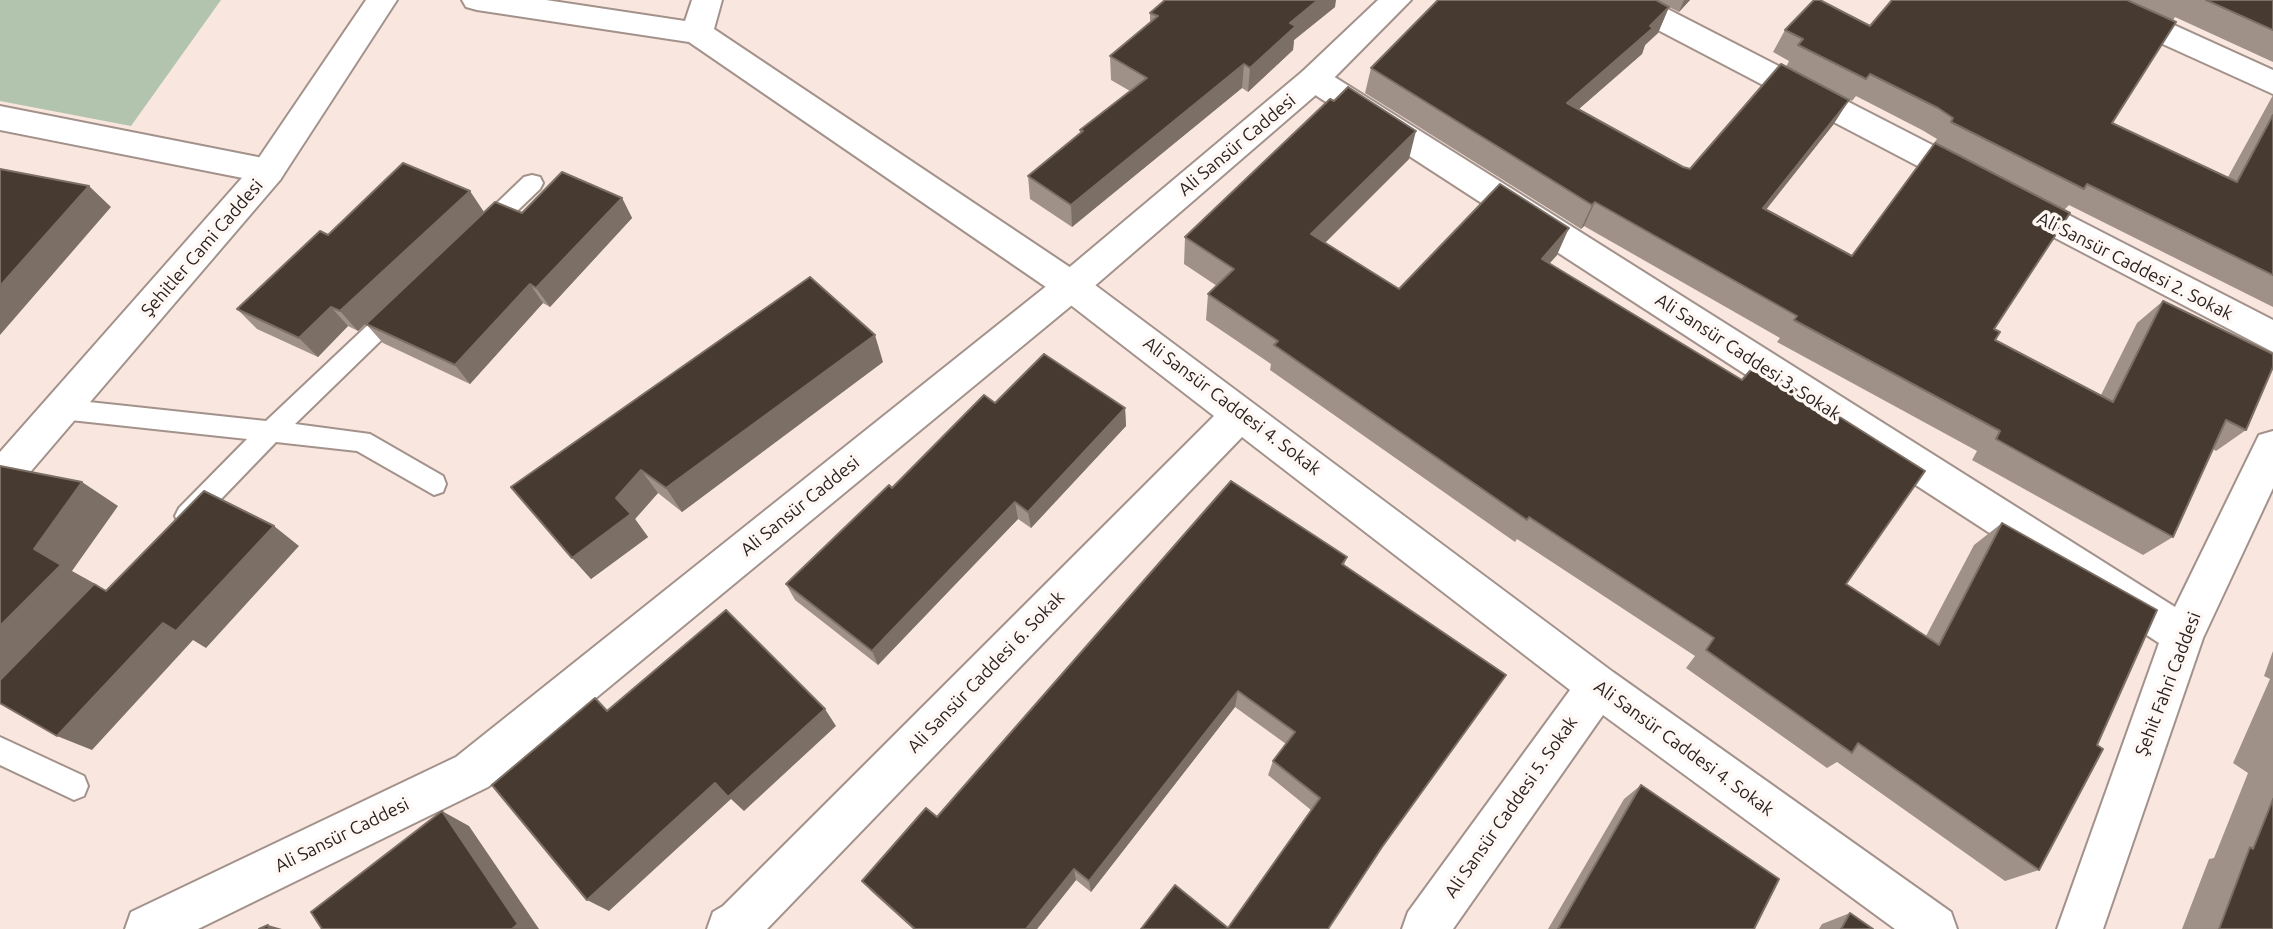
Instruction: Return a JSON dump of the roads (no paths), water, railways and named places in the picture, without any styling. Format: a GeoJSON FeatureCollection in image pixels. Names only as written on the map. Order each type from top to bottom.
{"type":"FeatureCollection","features":[{"type":"Feature","properties":{"kind":"street","name":"Şehitler Cami Caddesi"},"geometry":{"type":"LineString","coordinates":[[0,479],[268,172],[382,0]]}},
{"type":"Feature","properties":{"kind":"street","name":"Ali Sansür Caddesi 4. Sokak"},"geometry":{"type":"LineString","coordinates":[[477,0],[702,16],[1241,412],[1598,686],[1934,929]]}},
{"type":"Feature","properties":{"kind":"street","name":"Ali Sansür Caddesi"},"geometry":{"type":"LineString","coordinates":[[148,929],[472,772],[1071,286],[1314,79],[1396,0]]}},
{"type":"Feature","properties":{"kind":"street","name":"Ali Sansür Caddesi 2. Sokak"},"geometry":{"type":"LineString","coordinates":[[1625,0],[2273,337]]}},
{"type":"Feature","properties":{"kind":"street"},"geometry":{"type":"LineString","coordinates":[[2092,0],[2273,83]]}},
{"type":"Feature","properties":{"kind":"street","name":"Ali Sansür Caddesi 3. Sokak"},"geometry":{"type":"LineString","coordinates":[[1314,79],[2183,635]]}},
{"type":"Feature","properties":{"kind":"street"},"geometry":{"type":"LineString","coordinates":[[0,118],[268,172]]}},
{"type":"Feature","properties":{"kind":"street","name":"Ali Sansür Caddesi 6. Sokak"},"geometry":{"type":"LineString","coordinates":[[730,929],[740,923],[1241,412]]}},
{"type":"Feature","properties":{"kind":"street","name":"Şehit Fahri Caddesi"},"geometry":{"type":"LineString","coordinates":[[2080,929],[2183,635],[2273,447]]}},
{"type":"Feature","properties":{"kind":"street","name":"Ali Sansür Caddesi 5. Sokak"},"geometry":{"type":"LineString","coordinates":[[1424,929],[1598,686]]}},
{"type":"Feature","properties":{"kind":"lane"},"geometry":{"type":"LineString","coordinates":[[462,250],[533,183]]}},
{"type":"Feature","properties":{"kind":"lane"},"geometry":{"type":"LineString","coordinates":[[175,530],[272,430],[412,297]]}},
{"type":"Feature","properties":{"kind":"lane"},"geometry":{"type":"LineString","coordinates":[[61,410],[361,441],[434,484]]}},
{"type":"Feature","properties":{"kind":"lane"},"geometry":{"type":"LineString","coordinates":[[0,751],[74,786]]}}]}
